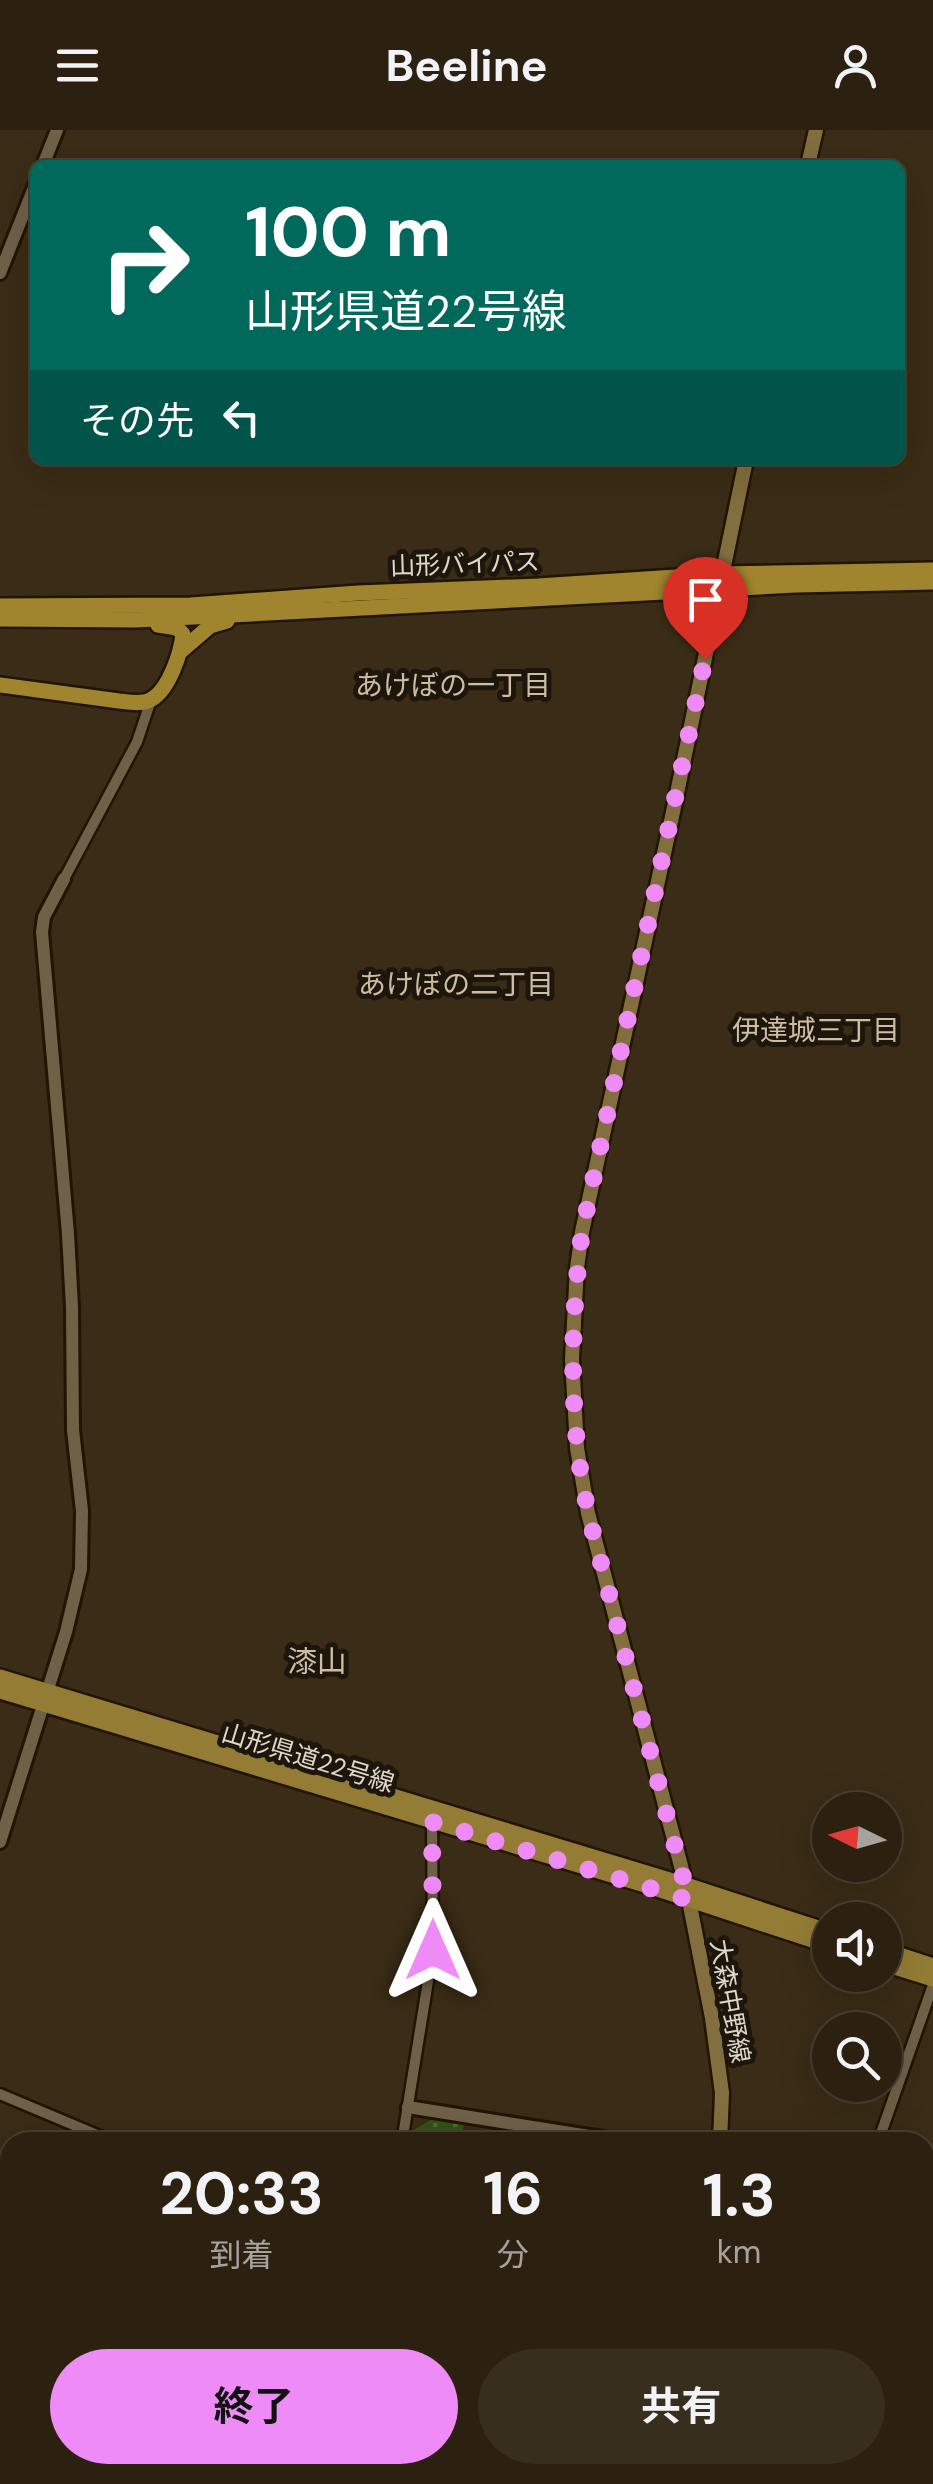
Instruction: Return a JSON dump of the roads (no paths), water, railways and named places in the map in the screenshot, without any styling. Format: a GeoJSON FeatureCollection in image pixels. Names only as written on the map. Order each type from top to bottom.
{"type":"FeatureCollection","features":[{"type":"Feature","properties":{"kind":"highway","name":"山形バイパス"},"geometry":{"type":"LineString","coordinates":[[0,619],[136,620],[933,570]]}},
{"type":"Feature","properties":{"kind":"highway","name":"山形バイパス"},"geometry":{"type":"LineString","coordinates":[[0,606],[190,605],[538,586],[933,582]]}},
{"type":"Feature","properties":{"kind":"highway"},"geometry":{"type":"LineString","coordinates":[[181,651],[210,626],[221,622],[356,608]]}},
{"type":"Feature","properties":{"kind":"highway"},"geometry":{"type":"LineString","coordinates":[[0,685],[138,703],[151,700],[166,682],[181,651],[183,634],[178,628],[115,626],[82,619]]}},
{"type":"Feature","properties":{"kind":"main road"},"geometry":{"type":"LineString","coordinates":[[809,160],[816,130]]}},
{"type":"Feature","properties":{"kind":"main road","name":"大森中野線"},"geometry":{"type":"LineString","coordinates":[[720,2132],[722,2093],[712,2018],[687,1892],[588,1513],[577,1448],[572,1359],[582,1232],[745,465]]}},
{"type":"Feature","properties":{"kind":"main road","name":"山形県道22号線"},"geometry":{"type":"LineString","coordinates":[[0,1677],[46,1698],[432,1822],[812,1927]]}},
{"type":"Feature","properties":{"kind":"main road","name":"山形県道22号線"},"geometry":{"type":"LineString","coordinates":[[0,1691],[46,1698],[687,1892],[812,1939]]}},
{"type":"Feature","properties":{"kind":"main road"},"geometry":{"type":"LineString","coordinates":[[902,1956],[933,1966]]}},
{"type":"Feature","properties":{"kind":"main road"},"geometry":{"type":"LineString","coordinates":[[902,1970],[933,1982]]}},
{"type":"Feature","properties":{"kind":"street"},"geometry":{"type":"LineString","coordinates":[[45,160],[57,130]]}},
{"type":"Feature","properties":{"kind":"street"},"geometry":{"type":"LineString","coordinates":[[0,273],[30,198]]}},
{"type":"Feature","properties":{"kind":"street"},"geometry":{"type":"LineString","coordinates":[[0,1842],[76,1598],[81,1569],[82,1511],[74,1430],[68,1234],[42,932],[44,918],[137,742],[151,700]]}},
{"type":"Feature","properties":{"kind":"street"},"geometry":{"type":"LineString","coordinates":[[404,2132],[433,1950],[432,1822]]}},
{"type":"Feature","properties":{"kind":"street"},"geometry":{"type":"LineString","coordinates":[[881,2132],[933,1982]]}},
{"type":"Feature","properties":{"kind":"street"},"geometry":{"type":"LineString","coordinates":[[0,2094],[78,2132]]}},
{"type":"Feature","properties":{"kind":"street"},"geometry":{"type":"LineString","coordinates":[[408,2107],[564,2132]]}},
{"type":"Feature","properties":{"kind":"district","name":"あけぼの一丁目"},"geometry":{"type":"Point","coordinates":[453,685]}},
{"type":"Feature","properties":{"kind":"district","name":"あけぼの二丁目"},"geometry":{"type":"Point","coordinates":[456,984]}},
{"type":"Feature","properties":{"kind":"district","name":"伊達城三丁目"},"geometry":{"type":"Point","coordinates":[816,1030]}},
{"type":"Feature","properties":{"kind":"district","name":"漆山"},"geometry":{"type":"Point","coordinates":[317,1661]}}]}
